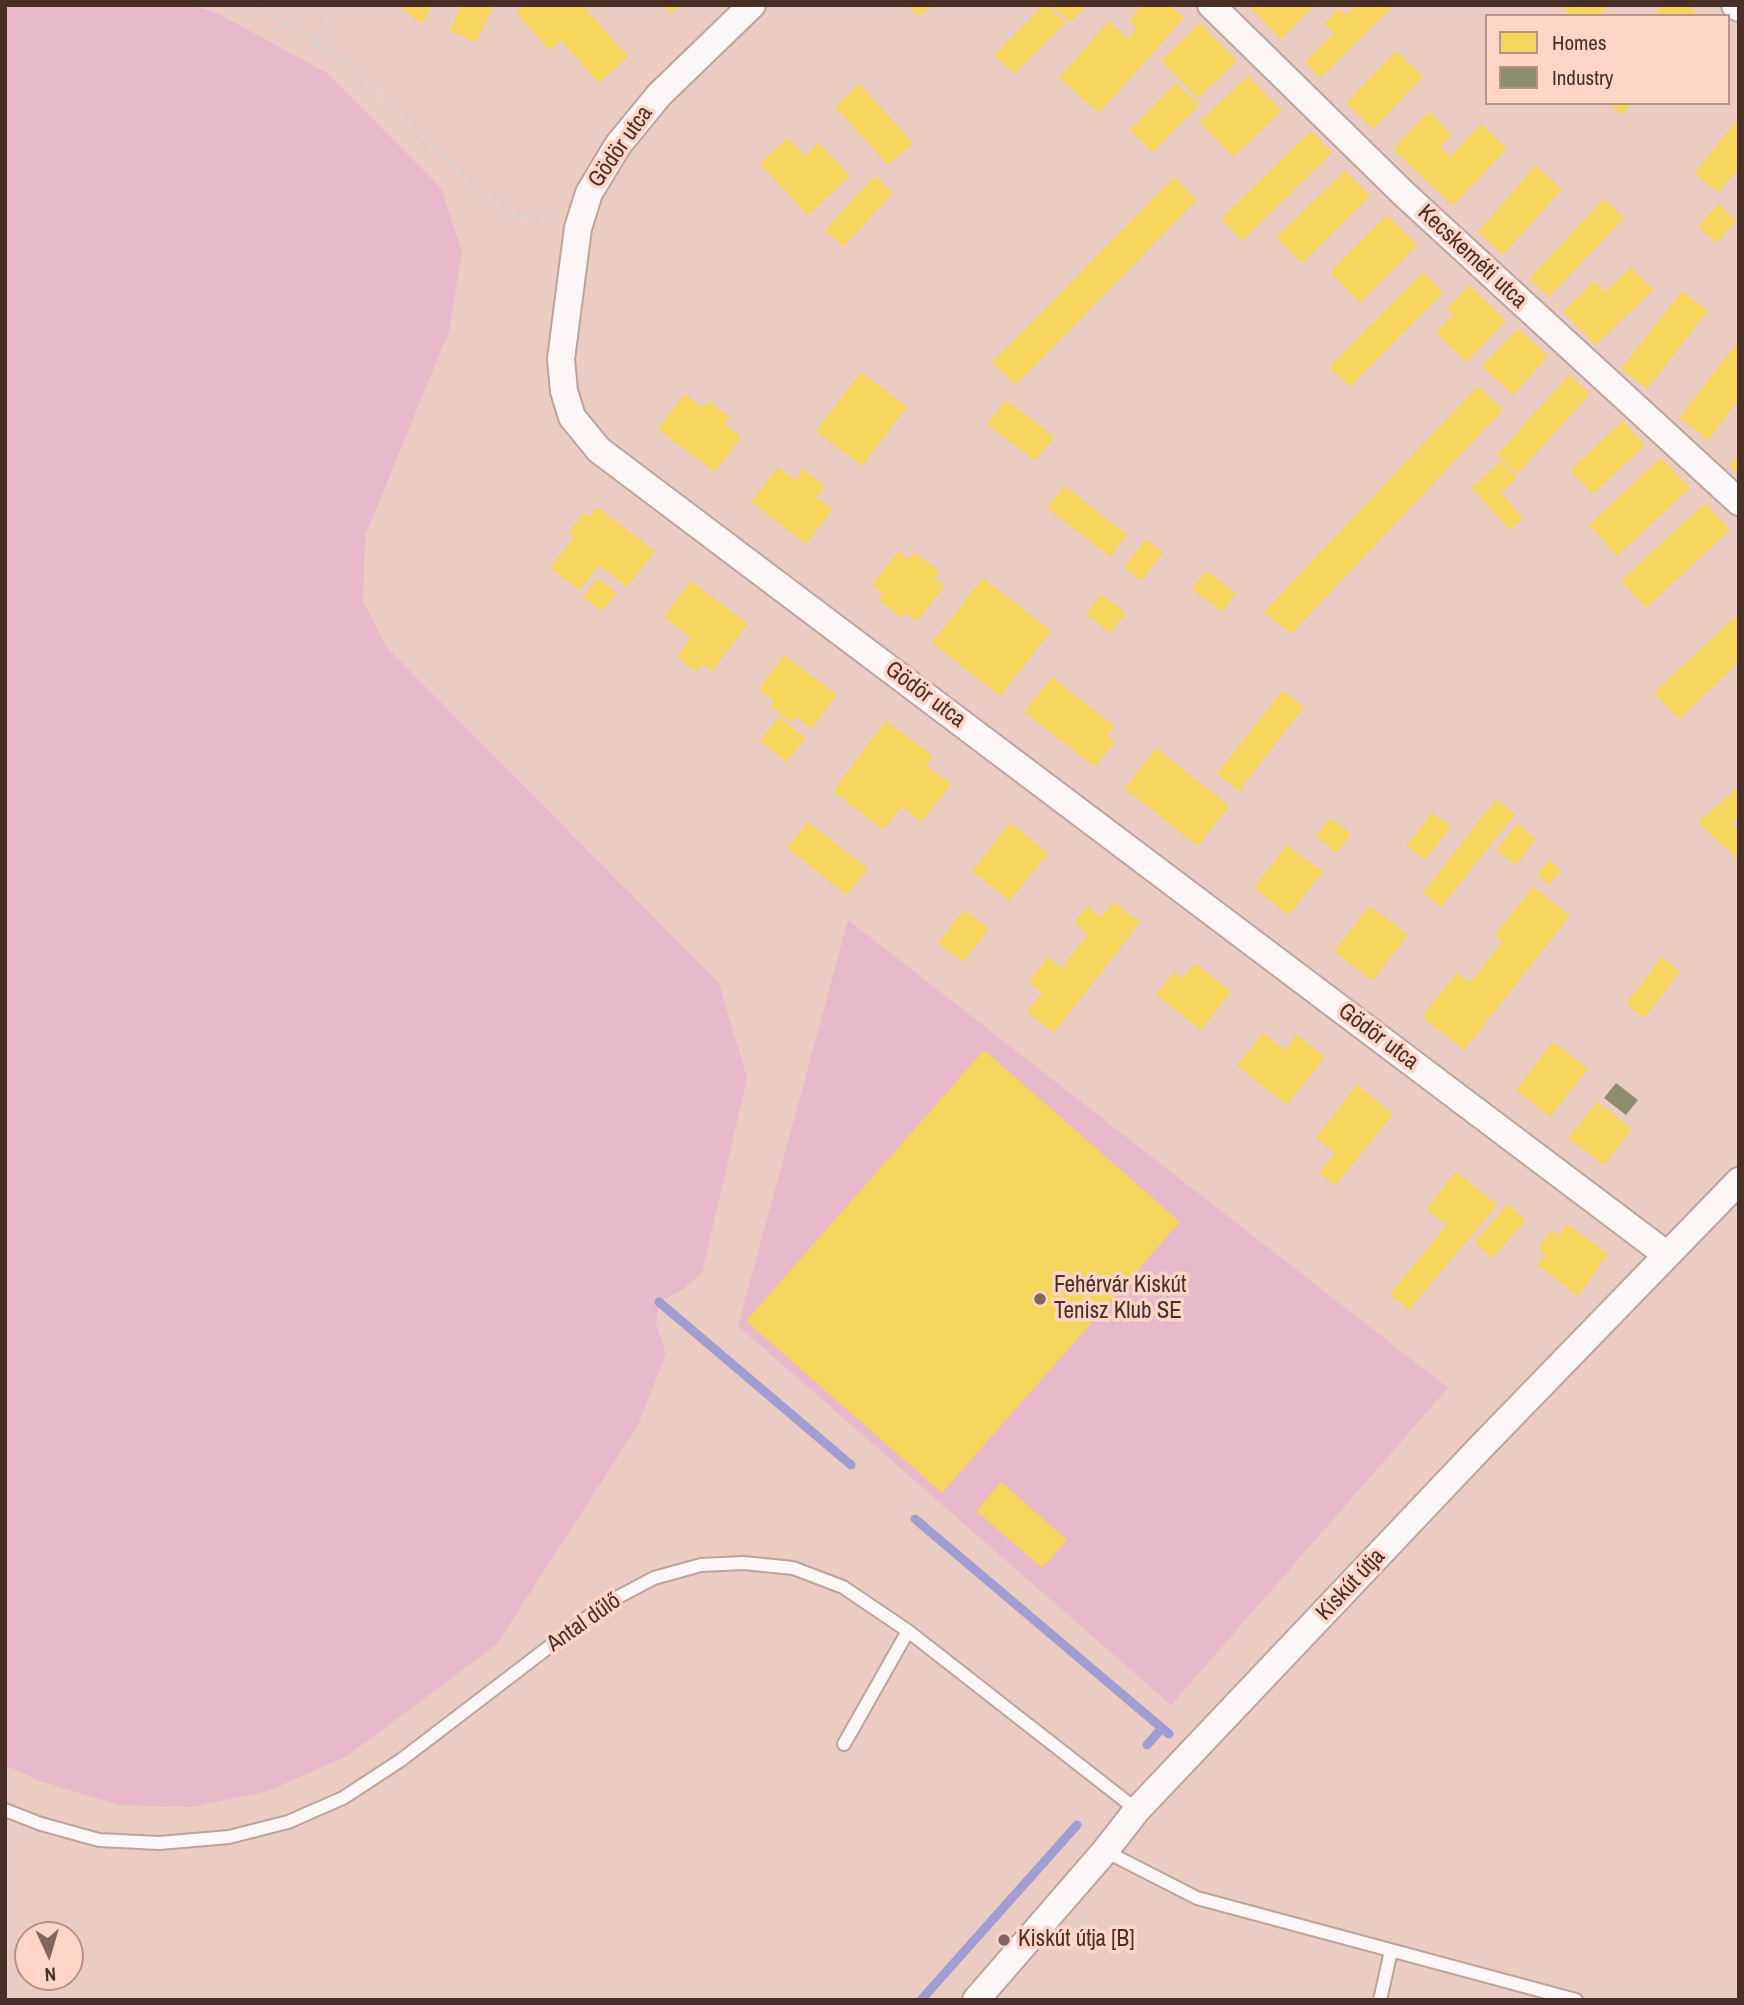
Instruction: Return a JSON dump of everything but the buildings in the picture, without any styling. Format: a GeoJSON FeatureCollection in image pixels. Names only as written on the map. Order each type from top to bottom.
{"type":"FeatureCollection","features":[{"type":"Feature","properties":{"kind":"street","name":"Gödör utca"},"geometry":{"type":"LineString","coordinates":[[752,5],[659,95],[618,145],[589,193],[578,228],[561,359],[564,391],[572,416],[599,450],[1667,1255]]}},
{"type":"Feature","properties":{"kind":"street","name":"Kecskeméti utca"},"geometry":{"type":"LineString","coordinates":[[1211,5],[1404,194],[1739,502]]}},
{"type":"Feature","properties":{"kind":"street","name":"Kiskút útja"},"geometry":{"type":"LineString","coordinates":[[976,2000],[1137,1810],[1460,1469],[1739,1181]]}},
{"type":"Feature","properties":{"kind":"lane","name":"Antal dűlő"},"geometry":{"type":"LineString","coordinates":[[5,1810],[41,1824],[99,1840],[159,1843],[229,1837],[288,1822],[342,1798],[401,1760],[605,1604],[654,1578],[701,1565],[744,1563],[793,1568],[843,1587],[908,1630],[1137,1810]]}},
{"type":"Feature","properties":{"kind":"lane"},"geometry":{"type":"LineString","coordinates":[[844,1744],[908,1630]]}},
{"type":"Feature","properties":{"kind":"lane"},"geometry":{"type":"LineString","coordinates":[[1105,1851],[1197,1898],[1576,2000]]}},
{"type":"Feature","properties":{"kind":"lane"},"geometry":{"type":"LineString","coordinates":[[1380,2000],[1391,1951]]}},
{"type":"Feature","properties":{"kind":"path"},"geometry":{"type":"LineString","coordinates":[[258,5],[351,67],[478,192],[515,215],[578,228]]}},
{"type":"Feature","properties":{"kind":"path"},"geometry":{"type":"LineString","coordinates":[[316,43],[336,5]]}},
{"type":"Feature","properties":{"kind":"shaded area"},"geometry":{"type":"Polygon","coordinates":[[[5,5],[190,5],[217,13],[327,73],[441,188],[462,252],[449,331],[365,536],[363,601],[387,648],[719,983],[747,1078],[702,1273],[682,1290],[659,1302],[656,1324],[666,1354],[638,1425],[497,1644],[347,1756],[268,1791],[192,1807],[118,1805],[40,1781],[5,1765],[5,5]]]}},
{"type":"Feature","properties":{"kind":"shaded area","name":"Fehérvár Kiskút Tenisz Klub SE"},"geometry":{"type":"Polygon","coordinates":[[[848,920],[1448,1388],[1171,1705],[738,1326],[848,920]]]}},
{"type":"Feature","properties":{"kind":"waterway"},"geometry":{"type":"LineString","coordinates":[[659,1302],[851,1465]]}},
{"type":"Feature","properties":{"kind":"waterway"},"geometry":{"type":"LineString","coordinates":[[915,1519],[1169,1734]]}},
{"type":"Feature","properties":{"kind":"waterway"},"geometry":{"type":"LineString","coordinates":[[1147,1745],[1162,1728]]}},
{"type":"Feature","properties":{"kind":"waterway"},"geometry":{"type":"LineString","coordinates":[[921,2000],[1077,1825]]}},
{"type":"Feature","properties":{"kind":"place","name":"Fehérvár Kiskút Tenisz Klub SE"},"geometry":{"type":"Point","coordinates":[1040,1299]}},
{"type":"Feature","properties":{"kind":"place","name":"Kiskút útja [B]"},"geometry":{"type":"Point","coordinates":[1004,1940]}}]}
